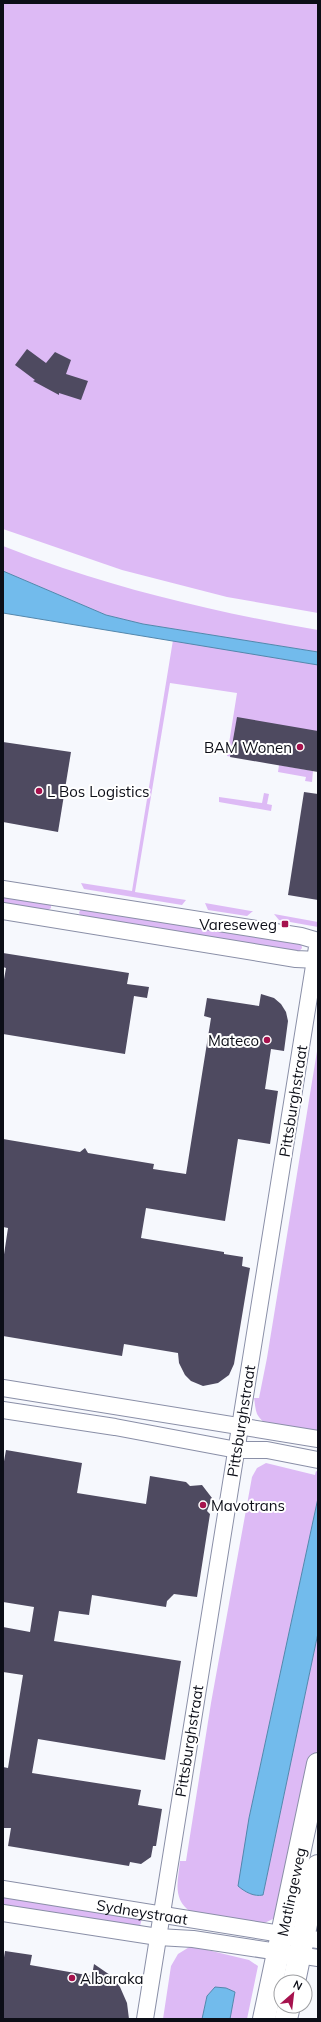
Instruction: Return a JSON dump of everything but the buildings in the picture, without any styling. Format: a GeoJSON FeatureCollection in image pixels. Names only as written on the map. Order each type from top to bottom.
{"type":"FeatureCollection","features":[{"type":"Feature","properties":{"kind":"main road","name":"Matlingeweg"},"geometry":{"type":"LineString","coordinates":[[264,2019],[318,1764]]}},
{"type":"Feature","properties":{"kind":"main road","name":"Matlingeweg"},"geometry":{"type":"LineString","coordinates":[[298,1974],[310,1948],[318,1866]]}},
{"type":"Feature","properties":{"kind":"street"},"geometry":{"type":"LineString","coordinates":[[3,889],[301,936],[318,941]]}},
{"type":"Feature","properties":{"kind":"street"},"geometry":{"type":"LineString","coordinates":[[3,911],[288,958],[317,960]]}},
{"type":"Feature","properties":{"kind":"street","name":"Pittsburghstraat"},"geometry":{"type":"LineString","coordinates":[[145,2019],[317,960],[318,941]]}},
{"type":"Feature","properties":{"kind":"street"},"geometry":{"type":"LineString","coordinates":[[3,1388],[318,1439]]}},
{"type":"Feature","properties":{"kind":"street"},"geometry":{"type":"LineString","coordinates":[[115,1427],[119,1407]]}},
{"type":"Feature","properties":{"kind":"street"},"geometry":{"type":"LineString","coordinates":[[3,1410],[115,1427],[237,1450],[267,1450],[318,1460]]}},
{"type":"Feature","properties":{"kind":"street","name":"Sydneystraat"},"geometry":{"type":"LineString","coordinates":[[3,1889],[161,1914],[280,1942]]}},
{"type":"Feature","properties":{"kind":"street","name":"Sydneystraat"},"geometry":{"type":"LineString","coordinates":[[3,1913],[158,1937],[280,1942]]}},
{"type":"Feature","properties":{"kind":"street"},"geometry":{"type":"LineString","coordinates":[[280,1942],[310,1948]]}},
{"type":"Feature","properties":{"kind":"shaded area"},"geometry":{"type":"Polygon","coordinates":[[[3,3],[318,3],[318,613],[227,597],[122,570],[3,529],[3,3]]]}},
{"type":"Feature","properties":{"kind":"shaded area"},"geometry":{"type":"Polygon","coordinates":[[[3,546],[63,568],[158,596],[253,618],[318,630],[318,652],[143,624],[106,615],[3,571],[3,546]]]}},
{"type":"Feature","properties":{"kind":"shaded area"},"geometry":{"type":"Polygon","coordinates":[[[173,640],[318,665],[318,771],[227,756],[237,693],[170,683],[135,892],[186,900],[182,905],[84,889],[81,883],[132,891],[173,640]]]}},
{"type":"Feature","properties":{"kind":"shaded area"},"geometry":{"type":"Polygon","coordinates":[[[279,765],[313,771],[312,782],[305,781],[306,777],[278,772],[279,765]]]}},
{"type":"Feature","properties":{"kind":"shaded area"},"geometry":{"type":"Polygon","coordinates":[[[264,793],[269,794],[267,804],[272,805],[271,811],[219,802],[219,797],[262,803],[264,793]]]}},
{"type":"Feature","properties":{"kind":"shaded area"},"geometry":{"type":"Polygon","coordinates":[[[3,893],[51,903],[51,908],[47,911],[3,905],[3,893]]]}},
{"type":"Feature","properties":{"kind":"shaded area"},"geometry":{"type":"Polygon","coordinates":[[[205,903],[253,911],[247,916],[208,910],[205,903]]]}},
{"type":"Feature","properties":{"kind":"shaded area"},"geometry":{"type":"Polygon","coordinates":[[[81,908],[301,943],[302,948],[298,953],[82,917],[79,913],[81,908]]]}},
{"type":"Feature","properties":{"kind":"shaded area"},"geometry":{"type":"Polygon","coordinates":[[[274,914],[318,922],[318,927],[279,920],[274,914]]]}},
{"type":"Feature","properties":{"kind":"shaded area"},"geometry":{"type":"Polygon","coordinates":[[[318,1045],[318,1435],[293,1432],[268,1425],[257,1414],[254,1398],[259,1398],[267,1358],[318,1045]]]}},
{"type":"Feature","properties":{"kind":"shaded area"},"geometry":{"type":"Polygon","coordinates":[[[266,1463],[315,1475],[316,1471],[318,1472],[318,1498],[249,1818],[244,1891],[257,1896],[263,1895],[318,1633],[318,1746],[298,1844],[278,1914],[273,1919],[260,1925],[191,1912],[181,1901],[178,1882],[180,1861],[186,1861],[211,1703],[252,1477],[257,1468],[266,1463]]]}},
{"type":"Feature","properties":{"kind":"shaded area"},"geometry":{"type":"Polygon","coordinates":[[[3,1894],[142,1918],[140,1926],[136,1927],[3,1906],[3,1894]]]}},
{"type":"Feature","properties":{"kind":"shaded area"},"geometry":{"type":"Polygon","coordinates":[[[191,1946],[249,1960],[258,1966],[247,2019],[230,2019],[235,1992],[226,1988],[207,1996],[202,2019],[163,2019],[171,1966],[178,1954],[191,1946]]]}},
{"type":"Feature","properties":{"kind":"water"},"geometry":{"type":"Polygon","coordinates":[[[3,571],[106,615],[143,624],[318,652],[318,665],[3,613],[3,571]]]}},
{"type":"Feature","properties":{"kind":"water"},"geometry":{"type":"Polygon","coordinates":[[[318,1498],[318,1633],[263,1895],[253,1895],[238,1886],[249,1818],[318,1498]]]}},
{"type":"Feature","properties":{"kind":"water"},"geometry":{"type":"Polygon","coordinates":[[[215,1987],[226,1988],[235,1992],[230,2019],[202,2019],[207,1996],[215,1987]]]}},
{"type":"Feature","properties":{"kind":"place","name":"BAM Wonen"},"geometry":{"type":"Point","coordinates":[300,747]}},
{"type":"Feature","properties":{"kind":"place","name":"L Bos Logistics"},"geometry":{"type":"Point","coordinates":[39,791]}},
{"type":"Feature","properties":{"kind":"place","name":"Vareseweg"},"geometry":{"type":"Point","coordinates":[285,924]}},
{"type":"Feature","properties":{"kind":"place","name":"Mateco"},"geometry":{"type":"Point","coordinates":[267,1040]}},
{"type":"Feature","properties":{"kind":"place","name":"Mavotrans"},"geometry":{"type":"Point","coordinates":[203,1505]}},
{"type":"Feature","properties":{"kind":"place","name":"Albaraka"},"geometry":{"type":"Point","coordinates":[72,1978]}}]}
